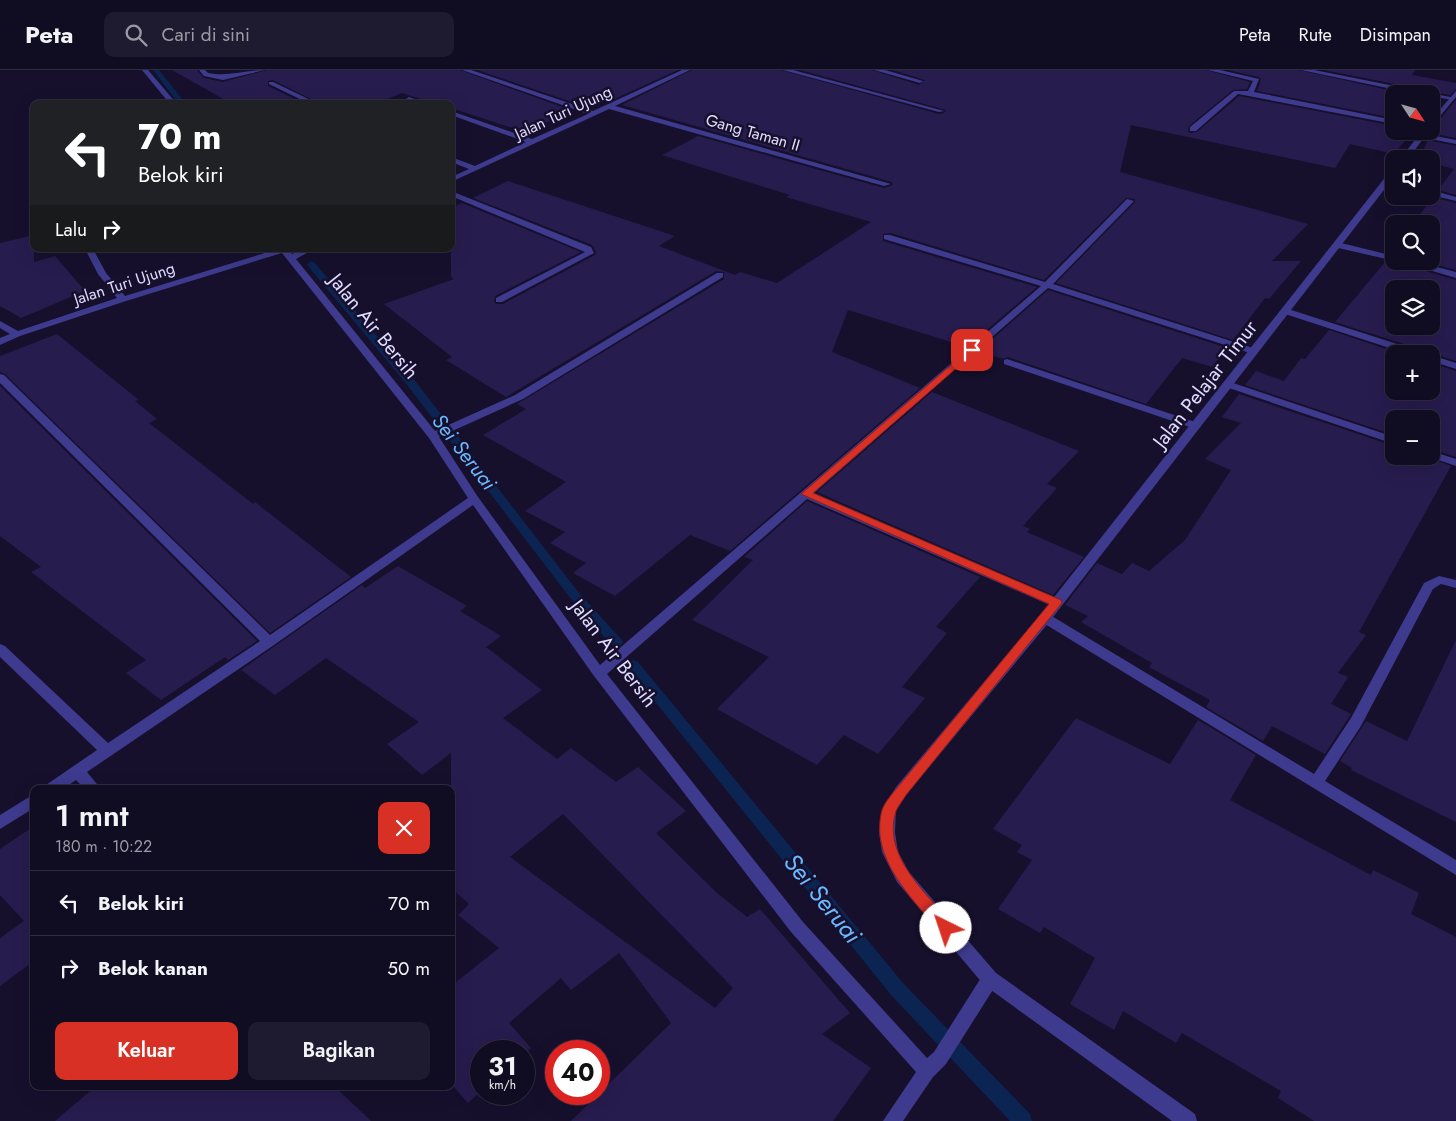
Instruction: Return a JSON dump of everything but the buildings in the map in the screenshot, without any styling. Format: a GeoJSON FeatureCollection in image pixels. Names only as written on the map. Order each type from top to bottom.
{"type":"FeatureCollection","features":[{"type":"Feature","properties":{"kind":"street"},"geometry":{"type":"LineString","coordinates":[[145,70],[171,100]]}},
{"type":"Feature","properties":{"kind":"street"},"geometry":{"type":"LineString","coordinates":[[202,70],[206,75],[223,78],[262,70]]}},
{"type":"Feature","properties":{"kind":"street"},"geometry":{"type":"LineString","coordinates":[[465,70],[595,114]]}},
{"type":"Feature","properties":{"kind":"street"},"geometry":{"type":"LineString","coordinates":[[665,70],[678,74]]}},
{"type":"Feature","properties":{"kind":"street","name":"Jalan Turi Ujung"},"geometry":{"type":"LineString","coordinates":[[455,178],[687,70]]}},
{"type":"Feature","properties":{"kind":"street"},"geometry":{"type":"LineString","coordinates":[[786,70],[941,111]]}},
{"type":"Feature","properties":{"kind":"street"},"geometry":{"type":"LineString","coordinates":[[877,70],[920,80]]}},
{"type":"Feature","properties":{"kind":"street"},"geometry":{"type":"LineString","coordinates":[[1211,70],[1257,80],[1250,92]]}},
{"type":"Feature","properties":{"kind":"street"},"geometry":{"type":"LineString","coordinates":[[1304,70],[1385,85]]}},
{"type":"Feature","properties":{"kind":"street"},"geometry":{"type":"LineString","coordinates":[[271,83],[307,100]]}},
{"type":"Feature","properties":{"kind":"street"},"geometry":{"type":"LineString","coordinates":[[1192,129],[1236,92],[1250,92],[1385,120]]}},
{"type":"Feature","properties":{"kind":"street"},"geometry":{"type":"LineString","coordinates":[[1440,95],[1454,96]]}},
{"type":"Feature","properties":{"kind":"street"},"geometry":{"type":"LineString","coordinates":[[1440,114],[1454,96]]}},
{"type":"Feature","properties":{"kind":"street","name":"Gang Taman II"},"geometry":{"type":"LineString","coordinates":[[611,106],[887,184]]}},
{"type":"Feature","properties":{"kind":"street"},"geometry":{"type":"LineString","coordinates":[[455,114],[533,142]]}},
{"type":"Feature","properties":{"kind":"street"},"geometry":{"type":"LineString","coordinates":[[1440,138],[1456,142]]}},
{"type":"Feature","properties":{"kind":"street"},"geometry":{"type":"LineString","coordinates":[[1411,150],[1419,140]]}},
{"type":"Feature","properties":{"kind":"street"},"geometry":{"type":"LineString","coordinates":[[455,160],[476,168]]}},
{"type":"Feature","properties":{"kind":"street","name":"Jalan Pelajar Timur"},"geometry":{"type":"LineString","coordinates":[[1045,618],[1194,425],[1385,187]]}},
{"type":"Feature","properties":{"kind":"street"},"geometry":{"type":"LineString","coordinates":[[1440,194],[1456,198]]}},
{"type":"Feature","properties":{"kind":"street"},"geometry":{"type":"LineString","coordinates":[[455,195],[588,249],[590,253],[500,300]]}},
{"type":"Feature","properties":{"kind":"street"},"geometry":{"type":"LineString","coordinates":[[599,673],[1047,285],[1130,201]]}},
{"type":"Feature","properties":{"kind":"street"},"geometry":{"type":"LineString","coordinates":[[887,237],[1047,285],[1253,351]]}},
{"type":"Feature","properties":{"kind":"street"},"geometry":{"type":"LineString","coordinates":[[1337,245],[1385,257]]}},
{"type":"Feature","properties":{"kind":"street"},"geometry":{"type":"LineString","coordinates":[[91,252],[102,274],[123,299]]}},
{"type":"Feature","properties":{"kind":"street","name":"Jalan Turi Ujung"},"geometry":{"type":"LineString","coordinates":[[2,341],[17,334],[123,299],[286,252]]}},
{"type":"Feature","properties":{"kind":"street","name":"Jalan Air Bersih"},"geometry":{"type":"LineString","coordinates":[[286,252],[437,435],[474,499],[599,673],[797,927],[927,1071]]}},
{"type":"Feature","properties":{"kind":"street"},"geometry":{"type":"LineString","coordinates":[[1437,270],[1456,275]]}},
{"type":"Feature","properties":{"kind":"street"},"geometry":{"type":"LineString","coordinates":[[437,435],[519,397],[565,371],[720,275]]}},
{"type":"Feature","properties":{"kind":"street"},"geometry":{"type":"LineString","coordinates":[[1285,311],[1391,345]]}},
{"type":"Feature","properties":{"kind":"street"},"geometry":{"type":"LineString","coordinates":[[0,324],[17,334]]}},
{"type":"Feature","properties":{"kind":"street"},"geometry":{"type":"LineString","coordinates":[[1440,361],[1456,366]]}},
{"type":"Feature","properties":{"kind":"street"},"geometry":{"type":"LineString","coordinates":[[1007,362],[1194,425]]}},
{"type":"Feature","properties":{"kind":"street"},"geometry":{"type":"LineString","coordinates":[[0,377],[269,642]]}},
{"type":"Feature","properties":{"kind":"street"},"geometry":{"type":"LineString","coordinates":[[1228,384],[1385,438]]}},
{"type":"Feature","properties":{"kind":"street"},"geometry":{"type":"LineString","coordinates":[[1440,457],[1456,463]]}},
{"type":"Feature","properties":{"kind":"street"},"geometry":{"type":"LineString","coordinates":[[806,494],[1056,603]]}},
{"type":"Feature","properties":{"kind":"street"},"geometry":{"type":"LineString","coordinates":[[57,785],[269,642],[474,499]]}},
{"type":"Feature","properties":{"kind":"street"},"geometry":{"type":"LineString","coordinates":[[1317,782],[1356,722],[1428,586],[1439,580],[1456,584]]}},
{"type":"Feature","properties":{"kind":"street"},"geometry":{"type":"LineString","coordinates":[[1188,1121],[990,979],[903,878],[890,852],[887,832],[889,810],[908,784],[1045,618],[1456,868]]}},
{"type":"Feature","properties":{"kind":"street"},"geometry":{"type":"LineString","coordinates":[[0,649],[107,751]]}},
{"type":"Feature","properties":{"kind":"street"},"geometry":{"type":"LineString","coordinates":[[77,771],[90,785]]}},
{"type":"Feature","properties":{"kind":"street"},"geometry":{"type":"LineString","coordinates":[[0,823],[30,803]]}},
{"type":"Feature","properties":{"kind":"street"},"geometry":{"type":"LineString","coordinates":[[892,1121],[927,1071],[940,1058],[964,1023],[990,979]]}},
{"type":"Feature","properties":{"kind":"waterway","name":"Sei Seruai"},"geometry":{"type":"LineString","coordinates":[[156,70],[180,100]]}},
{"type":"Feature","properties":{"kind":"waterway","name":"Sei Seruai"},"geometry":{"type":"LineString","coordinates":[[311,264],[412,384],[575,596],[616,642]]}},
{"type":"Feature","properties":{"kind":"waterway","name":"Sei Seruai"},"geometry":{"type":"LineString","coordinates":[[633,665],[897,989],[1023,1121]]}},
{"type":"Feature","properties":{"kind":"route"},"geometry":{"type":"LineString","coordinates":[[946,928],[903,878],[890,852],[887,832],[889,810],[902,791],[1056,603],[806,494],[972,350]]}}]}
